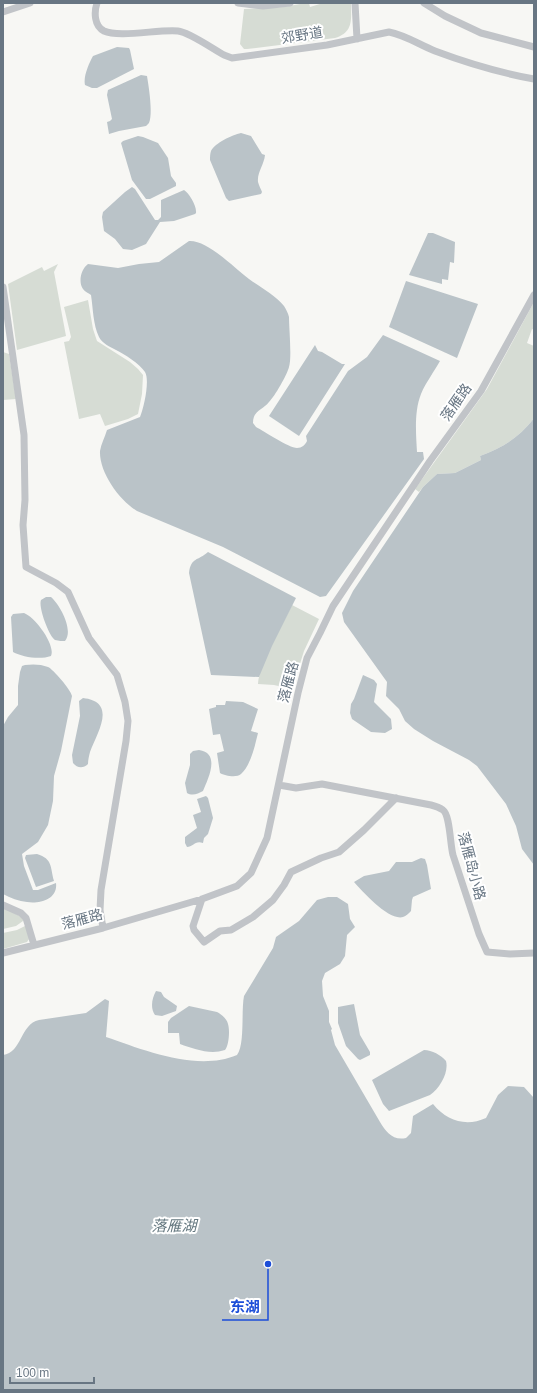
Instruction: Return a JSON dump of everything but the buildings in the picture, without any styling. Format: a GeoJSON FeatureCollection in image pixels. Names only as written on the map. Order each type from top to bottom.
{"type":"FeatureCollection","features":[{"type":"Feature","properties":{"kind":"street"},"geometry":{"type":"LineString","coordinates":[[3,12],[30,3]]}},
{"type":"Feature","properties":{"kind":"street","name":"郊野道"},"geometry":{"type":"LineString","coordinates":[[97,3],[95,8],[96,19],[101,28],[106,31],[116,33],[179,31],[187,34],[224,56],[232,58],[327,44],[382,33],[392,33],[449,56],[491,69],[534,79]]}},
{"type":"Feature","properties":{"kind":"street"},"geometry":{"type":"LineString","coordinates":[[238,3],[263,6],[290,3]]}},
{"type":"Feature","properties":{"kind":"street"},"geometry":{"type":"LineString","coordinates":[[355,3],[357,39]]}},
{"type":"Feature","properties":{"kind":"street"},"geometry":{"type":"LineString","coordinates":[[424,3],[445,16],[481,34],[534,47]]}},
{"type":"Feature","properties":{"kind":"street"},"geometry":{"type":"LineString","coordinates":[[3,287],[24,435],[24,525],[26,567],[56,583],[68,592],[89,638],[117,675],[125,702],[128,727],[101,890],[100,916],[103,928]]}},
{"type":"Feature","properties":{"kind":"street","name":"落雁路"},"geometry":{"type":"LineString","coordinates":[[3,953],[103,928],[202,899],[237,886],[251,873],[267,838],[288,737],[307,658],[333,606],[430,461],[481,390],[534,295]]}},
{"type":"Feature","properties":{"kind":"street","name":"落雁岛小路"},"geometry":{"type":"LineString","coordinates":[[279,785],[296,788],[322,784],[438,807],[446,813],[453,855],[479,934],[487,952],[534,954]]}},
{"type":"Feature","properties":{"kind":"street"},"geometry":{"type":"LineString","coordinates":[[202,899],[193,926],[194,930],[204,942],[220,931],[231,930],[253,917],[273,900],[291,872],[321,858],[339,852],[364,830],[396,798]]}},
{"type":"Feature","properties":{"kind":"street"},"geometry":{"type":"LineString","coordinates":[[3,905],[21,913],[26,918],[34,945]]}},
{"type":"Feature","properties":{"kind":"shaded area"},"geometry":{"type":"Polygon","coordinates":[[[309,3],[310,7],[323,3],[351,3],[351,20],[348,29],[346,32],[335,38],[247,49],[244,49],[240,44],[244,9],[284,7],[309,3]]]}},
{"type":"Feature","properties":{"kind":"shaded area"},"geometry":{"type":"Polygon","coordinates":[[[58,264],[54,272],[66,336],[17,350],[8,284],[42,267],[44,271],[58,264]]]}},
{"type":"Feature","properties":{"kind":"shaded area"},"geometry":{"type":"Polygon","coordinates":[[[88,300],[93,329],[97,341],[130,362],[143,375],[142,394],[138,414],[128,419],[105,426],[100,414],[79,419],[64,342],[69,341],[71,337],[64,307],[88,300]]]}},
{"type":"Feature","properties":{"kind":"shaded area"},"geometry":{"type":"Polygon","coordinates":[[[534,302],[534,330],[532,329],[527,343],[534,346],[534,418],[510,441],[480,456],[481,460],[455,473],[437,474],[419,492],[415,489],[487,389],[534,302]]]}},
{"type":"Feature","properties":{"kind":"shaded area"},"geometry":{"type":"Polygon","coordinates":[[[3,352],[9,354],[16,399],[3,400],[3,352]]]}},
{"type":"Feature","properties":{"kind":"shaded area"},"geometry":{"type":"Polygon","coordinates":[[[292,605],[319,619],[304,651],[292,689],[274,685],[258,684],[262,666],[292,605]]]}},
{"type":"Feature","properties":{"kind":"shaded area"},"geometry":{"type":"Polygon","coordinates":[[[3,907],[23,918],[23,921],[16,926],[3,929],[3,907]]]}},
{"type":"Feature","properties":{"kind":"shaded area"},"geometry":{"type":"Polygon","coordinates":[[[27,925],[29,939],[27,942],[3,949],[3,933],[17,930],[27,925]]]}},
{"type":"Feature","properties":{"kind":"water"},"geometry":{"type":"Polygon","coordinates":[[[117,47],[129,48],[134,69],[97,88],[92,88],[85,85],[88,66],[93,56],[117,47]]]}},
{"type":"Feature","properties":{"kind":"water"},"geometry":{"type":"Polygon","coordinates":[[[141,75],[147,76],[150,94],[151,107],[149,123],[146,126],[109,134],[107,122],[112,119],[107,95],[108,90],[141,75]]]}},
{"type":"Feature","properties":{"kind":"water"},"geometry":{"type":"Polygon","coordinates":[[[241,133],[251,136],[262,154],[265,155],[258,178],[258,183],[262,192],[261,194],[229,201],[226,198],[210,160],[210,153],[220,142],[241,133]]]}},
{"type":"Feature","properties":{"kind":"water"},"geometry":{"type":"Polygon","coordinates":[[[138,136],[158,143],[168,158],[171,176],[176,183],[176,186],[150,199],[146,199],[132,180],[121,143],[138,136]]]}},
{"type":"Feature","properties":{"kind":"water"},"geometry":{"type":"Polygon","coordinates":[[[132,187],[135,189],[155,220],[158,220],[161,217],[161,200],[184,190],[192,200],[196,213],[174,221],[160,222],[146,244],[132,250],[123,249],[115,239],[104,231],[102,217],[103,212],[132,187]]]}},
{"type":"Feature","properties":{"kind":"water"},"geometry":{"type":"Polygon","coordinates":[[[428,233],[433,233],[455,242],[454,263],[450,262],[448,280],[442,279],[442,284],[409,275],[428,233]]]}},
{"type":"Feature","properties":{"kind":"water"},"geometry":{"type":"Polygon","coordinates":[[[189,241],[204,245],[212,250],[276,298],[287,311],[289,317],[290,343],[289,367],[272,399],[267,405],[256,413],[253,423],[256,427],[288,445],[297,448],[304,445],[307,441],[306,436],[348,371],[367,357],[383,335],[440,361],[421,394],[417,408],[417,452],[423,452],[424,459],[326,596],[320,597],[223,547],[137,511],[117,493],[111,485],[103,468],[100,451],[107,430],[140,417],[146,394],[147,381],[143,369],[123,354],[106,345],[99,337],[94,322],[91,295],[81,286],[82,272],[88,264],[118,268],[159,262],[189,241]]]}},
{"type":"Feature","properties":{"kind":"water"},"geometry":{"type":"Polygon","coordinates":[[[406,281],[478,304],[457,358],[389,327],[406,281]]]}},
{"type":"Feature","properties":{"kind":"water"},"geometry":{"type":"Polygon","coordinates":[[[315,345],[318,351],[342,364],[345,364],[299,436],[269,416],[315,345]]]}},
{"type":"Feature","properties":{"kind":"water"},"geometry":{"type":"Polygon","coordinates":[[[534,418],[534,865],[522,849],[516,826],[506,804],[477,766],[469,760],[433,741],[414,729],[405,721],[399,709],[386,696],[387,682],[344,622],[342,613],[353,591],[423,487],[437,474],[455,473],[481,460],[480,456],[510,441],[534,418]]]}},
{"type":"Feature","properties":{"kind":"water"},"geometry":{"type":"Polygon","coordinates":[[[208,552],[296,598],[272,646],[259,677],[211,675],[189,573],[191,564],[208,552]]]}},
{"type":"Feature","properties":{"kind":"water"},"geometry":{"type":"Polygon","coordinates":[[[46,597],[51,597],[55,601],[65,618],[68,631],[65,641],[55,640],[47,627],[40,604],[41,600],[46,597]]]}},
{"type":"Feature","properties":{"kind":"water"},"geometry":{"type":"Polygon","coordinates":[[[24,613],[34,620],[44,632],[52,651],[51,656],[42,658],[31,657],[13,652],[11,617],[13,614],[24,613]]]}},
{"type":"Feature","properties":{"kind":"water"},"geometry":{"type":"Polygon","coordinates":[[[34,664],[48,667],[58,675],[72,696],[61,751],[54,776],[53,801],[48,825],[38,842],[22,854],[24,866],[33,890],[38,890],[56,883],[56,888],[51,897],[37,902],[24,902],[3,894],[3,726],[18,705],[20,672],[22,666],[34,664]]]}},
{"type":"Feature","properties":{"kind":"water"},"geometry":{"type":"Polygon","coordinates":[[[363,675],[374,680],[377,684],[374,702],[391,719],[392,729],[385,733],[371,732],[352,719],[350,713],[351,704],[363,675]]]}},
{"type":"Feature","properties":{"kind":"water"},"geometry":{"type":"Polygon","coordinates":[[[83,698],[94,701],[100,705],[102,719],[90,752],[88,764],[84,767],[80,767],[73,763],[72,755],[80,716],[79,701],[83,698]]]}},
{"type":"Feature","properties":{"kind":"water"},"geometry":{"type":"Polygon","coordinates":[[[226,701],[243,702],[258,709],[251,731],[258,733],[252,755],[244,770],[237,776],[228,776],[220,773],[217,753],[224,751],[220,734],[213,735],[209,709],[216,707],[216,705],[225,705],[226,701]]]}},
{"type":"Feature","properties":{"kind":"water"},"geometry":{"type":"Polygon","coordinates":[[[199,750],[206,752],[210,756],[210,774],[203,791],[197,794],[191,794],[187,793],[185,783],[190,765],[190,754],[193,751],[199,750]]]}},
{"type":"Feature","properties":{"kind":"water"},"geometry":{"type":"Polygon","coordinates":[[[206,796],[208,798],[213,818],[208,834],[204,838],[203,843],[198,842],[187,847],[185,837],[197,828],[193,815],[201,812],[197,799],[206,796]]]}},
{"type":"Feature","properties":{"kind":"water"},"geometry":{"type":"Polygon","coordinates":[[[37,854],[46,858],[50,864],[54,881],[36,887],[25,858],[26,855],[37,854]]]}},
{"type":"Feature","properties":{"kind":"water"},"geometry":{"type":"Polygon","coordinates":[[[421,858],[425,859],[427,865],[431,889],[413,897],[411,911],[403,917],[391,915],[377,905],[354,882],[364,876],[389,871],[396,862],[412,862],[421,858]]]}},
{"type":"Feature","properties":{"kind":"water","name":"落雁湖"},"geometry":{"type":"Polygon","coordinates":[[[328,897],[337,897],[348,904],[350,919],[355,927],[347,935],[345,956],[340,964],[325,973],[322,981],[323,996],[329,1011],[331,1030],[335,1045],[380,1122],[390,1135],[401,1139],[406,1138],[411,1133],[413,1116],[433,1104],[444,1115],[457,1121],[471,1122],[486,1118],[498,1095],[508,1086],[524,1087],[534,1098],[534,1390],[3,1390],[3,1055],[14,1049],[24,1032],[33,1023],[39,1020],[86,1013],[105,999],[109,1001],[106,1037],[154,1053],[188,1060],[221,1060],[237,1055],[242,1036],[244,996],[273,948],[276,937],[299,921],[317,900],[328,897]]]}},
{"type":"Feature","properties":{"kind":"water"},"geometry":{"type":"Polygon","coordinates":[[[156,991],[161,992],[164,997],[177,1006],[176,1011],[162,1016],[155,1015],[152,1009],[152,1003],[156,991]]]}},
{"type":"Feature","properties":{"kind":"water"},"geometry":{"type":"Polygon","coordinates":[[[354,1004],[360,1035],[370,1052],[370,1055],[360,1060],[346,1046],[338,1023],[338,1007],[354,1004]]]}},
{"type":"Feature","properties":{"kind":"water"},"geometry":{"type":"Polygon","coordinates":[[[189,1006],[217,1012],[222,1015],[229,1027],[228,1042],[225,1050],[208,1052],[191,1048],[180,1044],[179,1033],[168,1033],[168,1022],[171,1018],[189,1006]]]}},
{"type":"Feature","properties":{"kind":"water"},"geometry":{"type":"Polygon","coordinates":[[[424,1050],[436,1053],[446,1061],[447,1065],[443,1080],[430,1095],[389,1111],[383,1104],[372,1080],[424,1050]]]}},
{"type":"Feature","properties":{"kind":"place","name":"东湖"},"geometry":{"type":"Point","coordinates":[268,1264]}}]}
